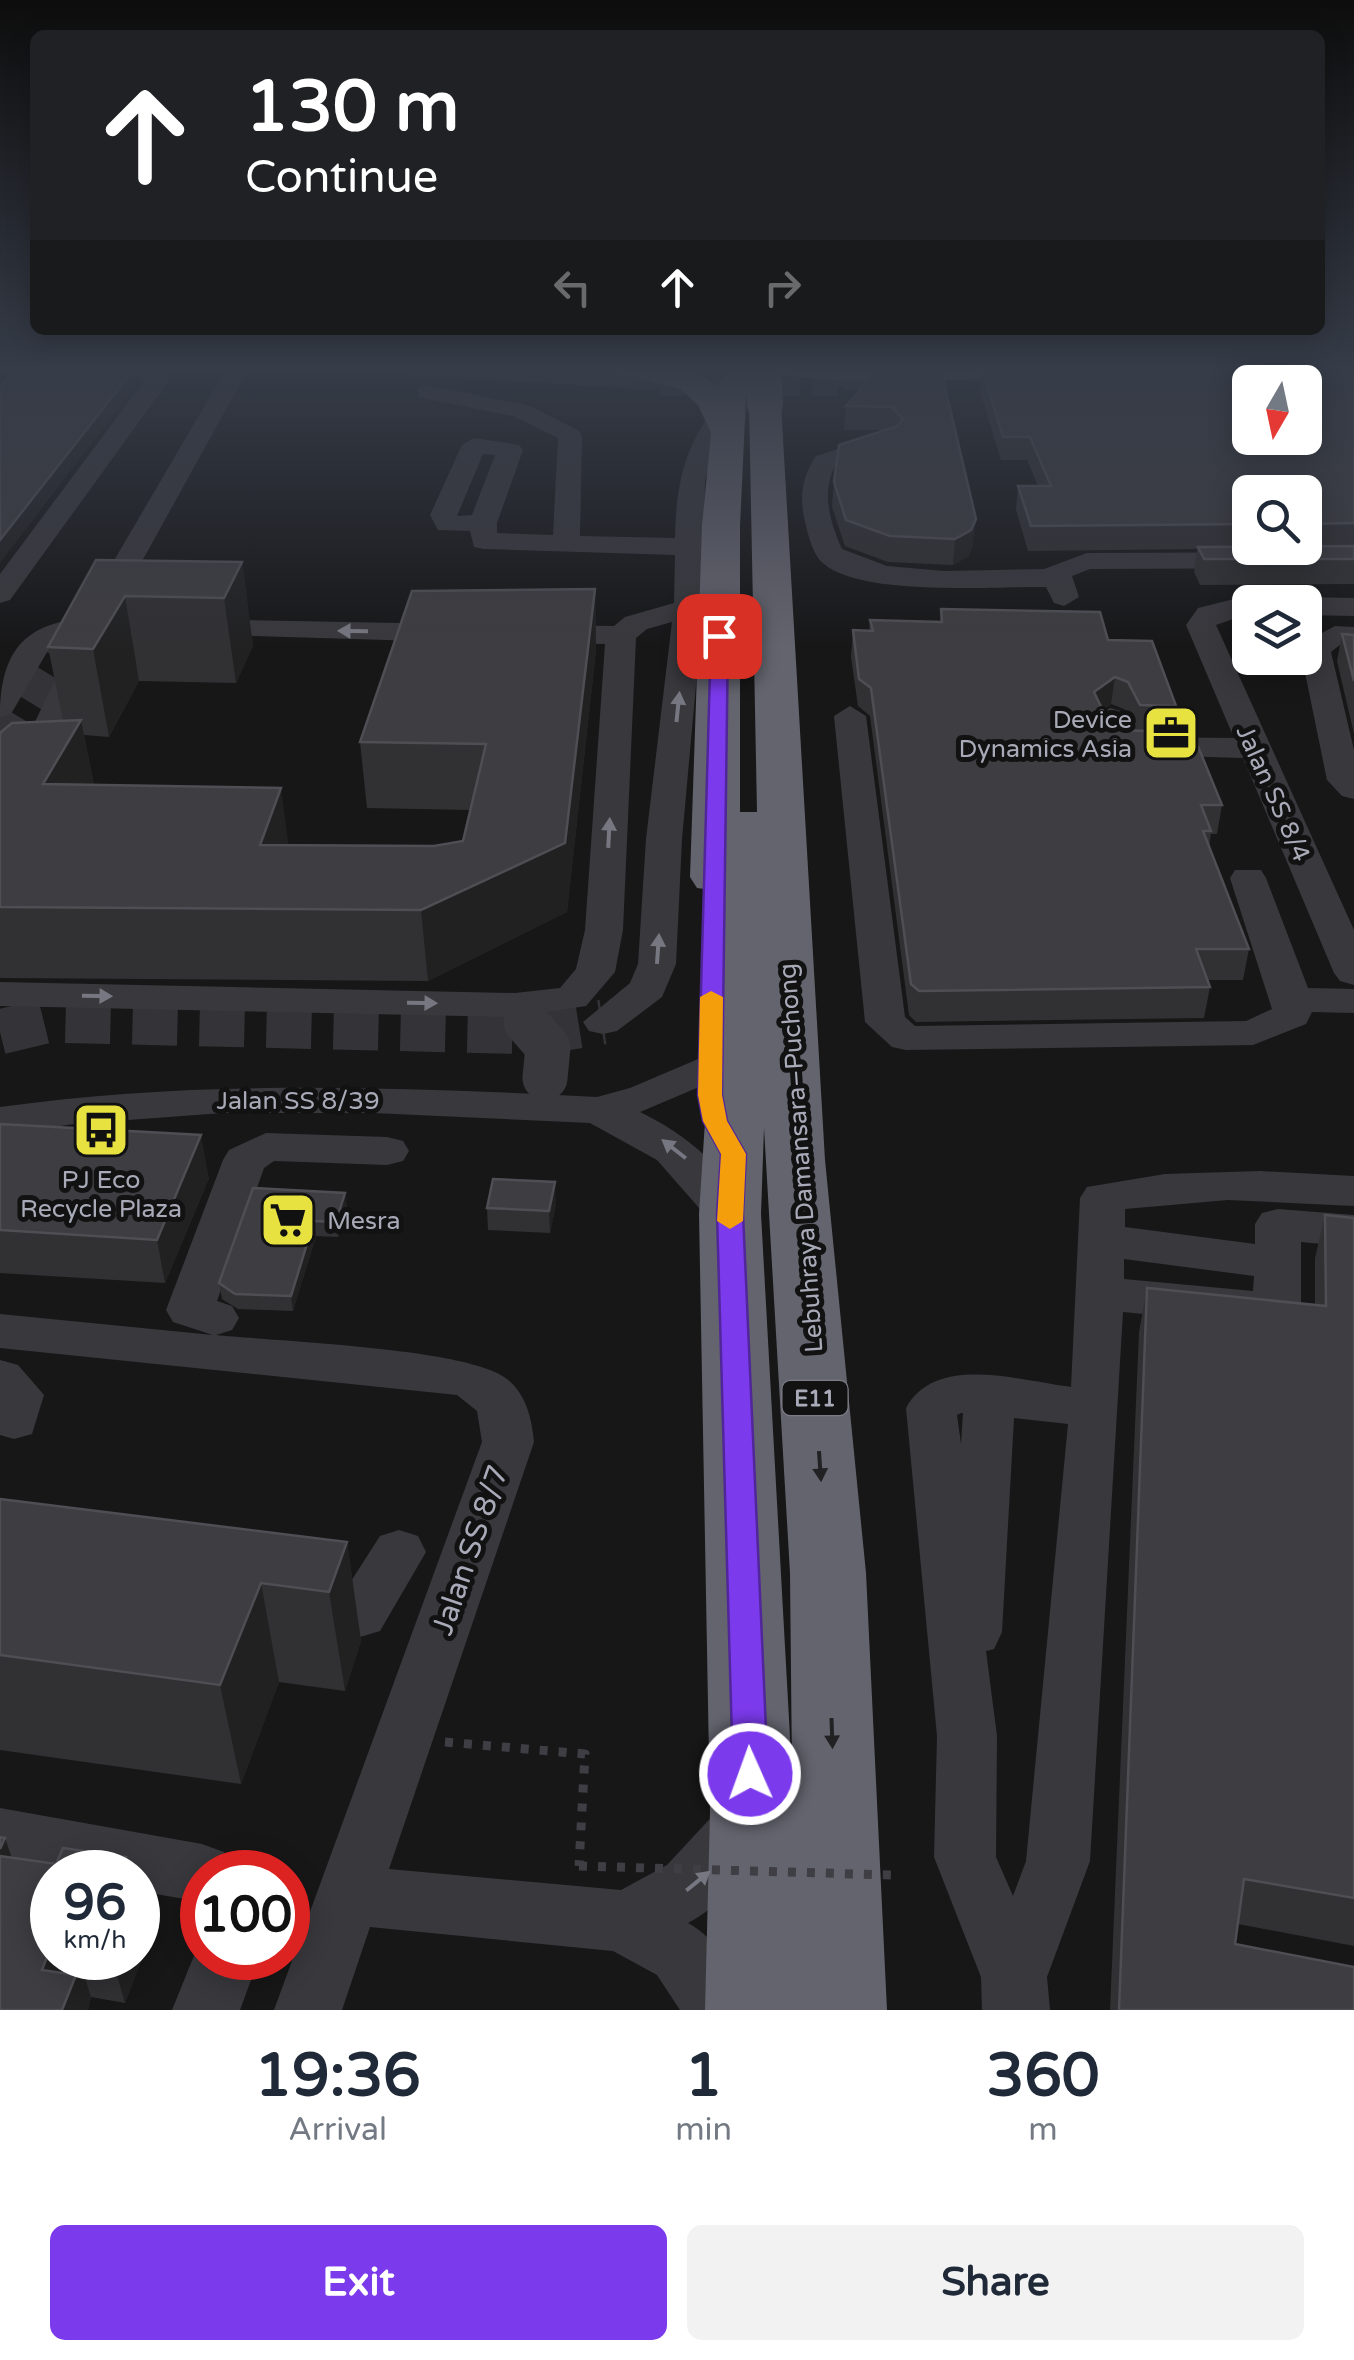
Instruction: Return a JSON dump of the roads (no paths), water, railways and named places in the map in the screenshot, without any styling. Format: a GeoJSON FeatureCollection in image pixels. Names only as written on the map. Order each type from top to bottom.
{"type":"FeatureCollection","features":[{"type":"Feature","properties":{"kind":"highway"},"geometry":{"type":"LineString","coordinates":[[724,460],[710,1067],[715,1121],[753,1176],[810,1118],[816,1079],[804,675],[786,460]]}},
{"type":"Feature","properties":{"kind":"highway","name":"Lebuhraya Damansara–Puchong"},"geometry":{"type":"LineString","coordinates":[[751,2010],[753,1176],[766,847],[760,460]]}},
{"type":"Feature","properties":{"kind":"highway","name":"Lebuhraya Damansara–Puchong"},"geometry":{"type":"LineString","coordinates":[[753,1176],[828,1573],[840,2010]]}},
{"type":"Feature","properties":{"kind":"street"},"geometry":{"type":"LineString","coordinates":[[0,594],[99,460]]}},
{"type":"Feature","properties":{"kind":"street"},"geometry":{"type":"LineString","coordinates":[[9,783],[56,758],[105,595],[184,460]]}},
{"type":"Feature","properties":{"kind":"street"},"geometry":{"type":"LineString","coordinates":[[566,545],[569,460]]}},
{"type":"Feature","properties":{"kind":"street"},"geometry":{"type":"LineString","coordinates":[[603,1022],[648,989],[658,964],[664,839],[699,460]]}},
{"type":"Feature","properties":{"kind":"street"},"geometry":{"type":"LineString","coordinates":[[830,460],[819,468],[814,484],[818,519],[834,559],[854,568],[1062,590],[1062,566],[1088,561],[1354,560]]}},
{"type":"Feature","properties":{"kind":"street"},"geometry":{"type":"LineString","coordinates":[[483,523],[484,541],[494,544],[691,547]]}},
{"type":"Feature","properties":{"kind":"street"},"geometry":{"type":"LineString","coordinates":[[1322,606],[1354,607]]}},
{"type":"Feature","properties":{"kind":"street"},"geometry":{"type":"LineString","coordinates":[[0,707],[34,647],[51,629],[621,635],[636,623],[688,608]]}},
{"type":"Feature","properties":{"kind":"street","name":"Jalan SS 8/4"},"geometry":{"type":"LineString","coordinates":[[1232,608],[1208,614],[1200,626],[1354,973]]}},
{"type":"Feature","properties":{"kind":"street"},"geometry":{"type":"LineString","coordinates":[[0,994],[520,1014],[572,998],[595,972],[604,930],[621,635]]}},
{"type":"Feature","properties":{"kind":"street"},"geometry":{"type":"LineString","coordinates":[[1354,636],[1335,635],[1315,649],[1344,780],[1354,789]]}},
{"type":"Feature","properties":{"kind":"street"},"geometry":{"type":"LineString","coordinates":[[850,716],[885,1022],[906,1038],[1253,1033],[1292,1015],[1293,1000],[1248,878]]}},
{"type":"Feature","properties":{"kind":"street"},"geometry":{"type":"LineString","coordinates":[[1110,718],[1120,747],[1254,748]]}},
{"type":"Feature","properties":{"kind":"street"},"geometry":{"type":"LineString","coordinates":[[1293,1000],[1354,1001]]}},
{"type":"Feature","properties":{"kind":"street"},"geometry":{"type":"LineString","coordinates":[[520,1014],[549,1043],[552,1060],[541,1092]]}},
{"type":"Feature","properties":{"kind":"street","name":"Jalan SS 8/39"},"geometry":{"type":"LineString","coordinates":[[597,1110],[644,1098],[710,1067]]}},
{"type":"Feature","properties":{"kind":"street","name":"Jalan SS 8/39"},"geometry":{"type":"LineString","coordinates":[[0,1121],[215,1099],[541,1092],[597,1110],[652,1133],[677,1149],[753,1176]]}},
{"type":"Feature","properties":{"kind":"street"},"geometry":{"type":"LineString","coordinates":[[215,1318],[190,1310],[245,1160],[266,1147],[387,1151]]}},
{"type":"Feature","properties":{"kind":"street"},"geometry":{"type":"LineString","coordinates":[[1015,1994],[1058,1862],[1095,1408],[1103,1198],[1154,1188],[1290,1184],[1354,1191]]}},
{"type":"Feature","properties":{"kind":"street"},"geometry":{"type":"LineString","coordinates":[[1099,1293],[1277,1310],[1278,1224],[1354,1231]]}},
{"type":"Feature","properties":{"kind":"street"},"geometry":{"type":"LineString","coordinates":[[1101,1240],[1278,1262]]}},
{"type":"Feature","properties":{"kind":"street","name":"Jalan SS 8/7"},"geometry":{"type":"LineString","coordinates":[[0,1331],[466,1378],[492,1390],[506,1411],[508,1442],[308,2010]]}},
{"type":"Feature","properties":{"kind":"street"},"geometry":{"type":"LineString","coordinates":[[1015,1994],[965,1857],[967,1736],[990,1397],[1095,1408]]}},
{"type":"Feature","properties":{"kind":"street"},"geometry":{"type":"LineString","coordinates":[[250,1600],[360,1614],[399,1552]]}},
{"type":"Feature","properties":{"kind":"street"},"geometry":{"type":"LineString","coordinates":[[622,1922],[673,1901],[716,1866],[752,1812]]}},
{"type":"Feature","properties":{"kind":"street"},"geometry":{"type":"LineString","coordinates":[[0,1838],[180,1869]]}},
{"type":"Feature","properties":{"kind":"street"},"geometry":{"type":"LineString","coordinates":[[349,1895],[622,1922],[680,1953],[720,2010]]}},
{"type":"Feature","properties":{"kind":"street"},"geometry":{"type":"LineString","coordinates":[[206,2010],[218,1980]]}},
{"type":"Feature","properties":{"kind":"tunnel"},"geometry":{"type":"LineString","coordinates":[[0,745],[60,647]]}},
{"type":"Feature","properties":{"kind":"tunnel"},"geometry":{"type":"LineString","coordinates":[[0,1032],[49,1020],[540,1032],[603,1022]]}},
{"type":"Feature","properties":{"kind":"place","name":"Device Dynamics Asia"},"geometry":{"type":"Point","coordinates":[1171,733]}},
{"type":"Feature","properties":{"kind":"place","name":"PJ Eco Recycle Plaza"},"geometry":{"type":"Point","coordinates":[101,1130]}},
{"type":"Feature","properties":{"kind":"place","name":"Mesra"},"geometry":{"type":"Point","coordinates":[288,1220]}}]}
